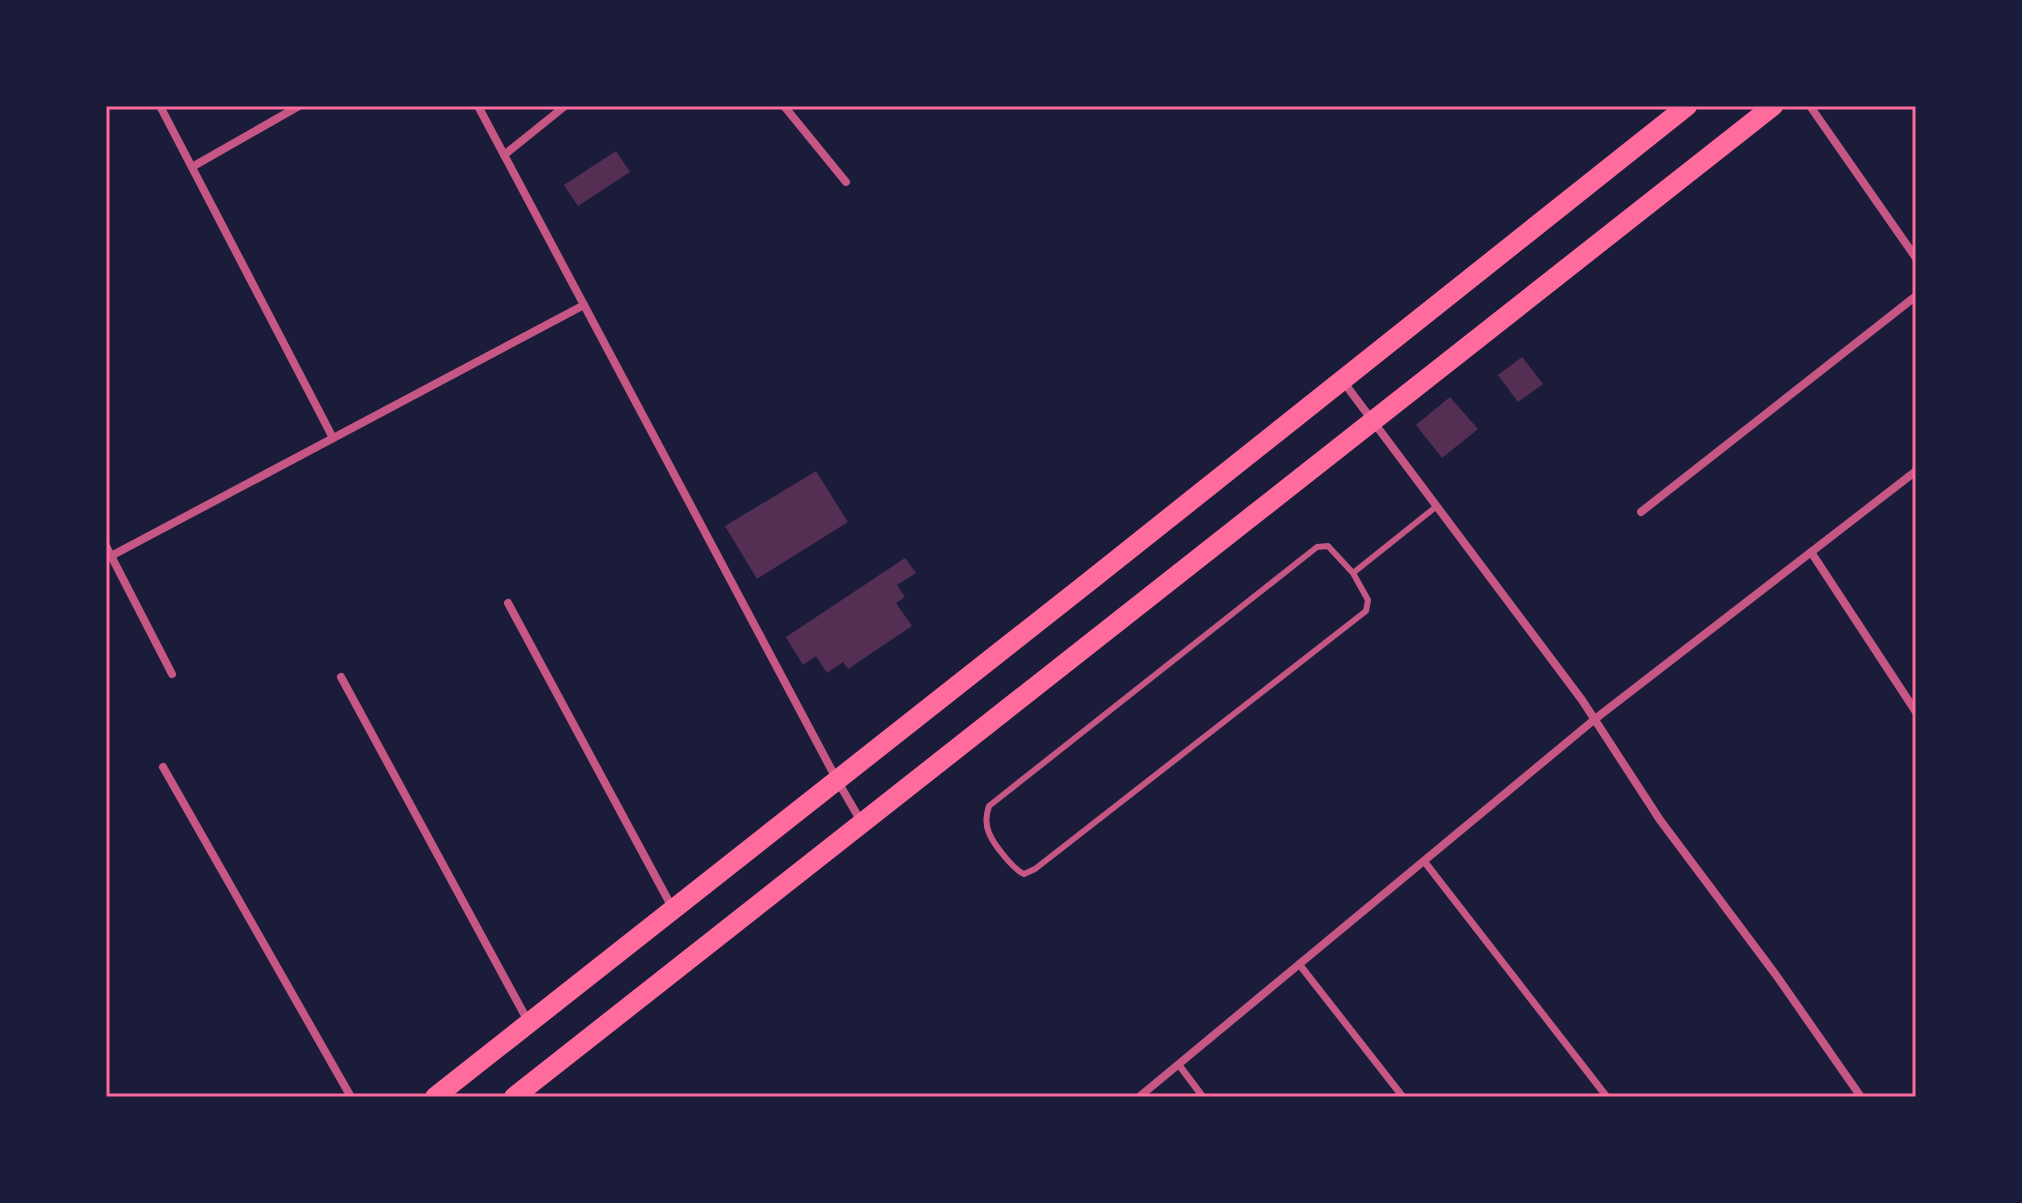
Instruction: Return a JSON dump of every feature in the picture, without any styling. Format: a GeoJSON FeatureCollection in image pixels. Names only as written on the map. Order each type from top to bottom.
{"type":"FeatureCollection","features":[{"type":"Feature","properties":{"kind":"main road"},"geometry":{"type":"LineString","coordinates":[[435,1097],[1687,106]]}},
{"type":"Feature","properties":{"kind":"main road"},"geometry":{"type":"LineString","coordinates":[[514,1097],[1773,106]]}},
{"type":"Feature","properties":{"kind":"street"},"geometry":{"type":"LineString","coordinates":[[160,106],[333,438]]}},
{"type":"Feature","properties":{"kind":"street"},"geometry":{"type":"LineString","coordinates":[[192,167],[299,106]]}},
{"type":"Feature","properties":{"kind":"street"},"geometry":{"type":"LineString","coordinates":[[478,106],[863,824]]}},
{"type":"Feature","properties":{"kind":"street"},"geometry":{"type":"LineString","coordinates":[[504,155],[565,106]]}},
{"type":"Feature","properties":{"kind":"street"},"geometry":{"type":"LineString","coordinates":[[784,106],[846,182]]}},
{"type":"Feature","properties":{"kind":"street"},"geometry":{"type":"LineString","coordinates":[[1810,106],[1916,258]]}},
{"type":"Feature","properties":{"kind":"street"},"geometry":{"type":"LineString","coordinates":[[1641,512],[1916,296]]}},
{"type":"Feature","properties":{"kind":"street"},"geometry":{"type":"LineString","coordinates":[[111,556],[584,305]]}},
{"type":"Feature","properties":{"kind":"street"},"geometry":{"type":"LineString","coordinates":[[1342,380],[1595,719],[1660,820],[1776,975],[1861,1097]]}},
{"type":"Feature","properties":{"kind":"street"},"geometry":{"type":"LineString","coordinates":[[1139,1097],[1595,719],[1916,471]]}},
{"type":"Feature","properties":{"kind":"street"},"geometry":{"type":"LineString","coordinates":[[106,546],[172,674]]}},
{"type":"Feature","properties":{"kind":"street"},"geometry":{"type":"LineString","coordinates":[[1811,552],[1916,712]]}},
{"type":"Feature","properties":{"kind":"street"},"geometry":{"type":"LineString","coordinates":[[508,603],[673,909]]}},
{"type":"Feature","properties":{"kind":"street"},"geometry":{"type":"LineString","coordinates":[[341,677],[529,1023]]}},
{"type":"Feature","properties":{"kind":"street"},"geometry":{"type":"LineString","coordinates":[[163,767],[351,1097]]}},
{"type":"Feature","properties":{"kind":"street"},"geometry":{"type":"LineString","coordinates":[[1424,861],[1607,1097]]}},
{"type":"Feature","properties":{"kind":"street"},"geometry":{"type":"LineString","coordinates":[[1299,964],[1403,1097]]}},
{"type":"Feature","properties":{"kind":"street"},"geometry":{"type":"LineString","coordinates":[[1179,1065],[1203,1097]]}},
{"type":"Feature","properties":{"kind":"lane"},"geometry":{"type":"LineString","coordinates":[[1353,573],[1437,506]]}},
{"type":"Feature","properties":{"kind":"lane"},"geometry":{"type":"LineString","coordinates":[[1328,546],[1353,573],[1368,600],[1366,611],[1035,869],[1024,874],[1015,870],[988,832],[986,817],[989,806],[1317,547],[1328,546]]}},
{"type":"Feature","properties":{"kind":"building"},"geometry":{"type":"Polygon","coordinates":[[[616,151],[630,172],[578,206],[564,185],[616,151]]]}},
{"type":"Feature","properties":{"kind":"building"},"geometry":{"type":"Polygon","coordinates":[[[1522,357],[1543,384],[1518,402],[1498,375],[1522,357]]]}},
{"type":"Feature","properties":{"kind":"building"},"geometry":{"type":"Polygon","coordinates":[[[1450,397],[1478,429],[1442,458],[1416,425],[1450,397]]]}},
{"type":"Feature","properties":{"kind":"building"},"geometry":{"type":"Polygon","coordinates":[[[816,471],[848,522],[757,579],[725,526],[816,471]]]}},
{"type":"Feature","properties":{"kind":"building"},"geometry":{"type":"Polygon","coordinates":[[[905,558],[916,573],[897,585],[905,597],[896,603],[912,626],[848,669],[843,662],[827,673],[816,656],[803,665],[786,637],[905,558]]]}}]}
